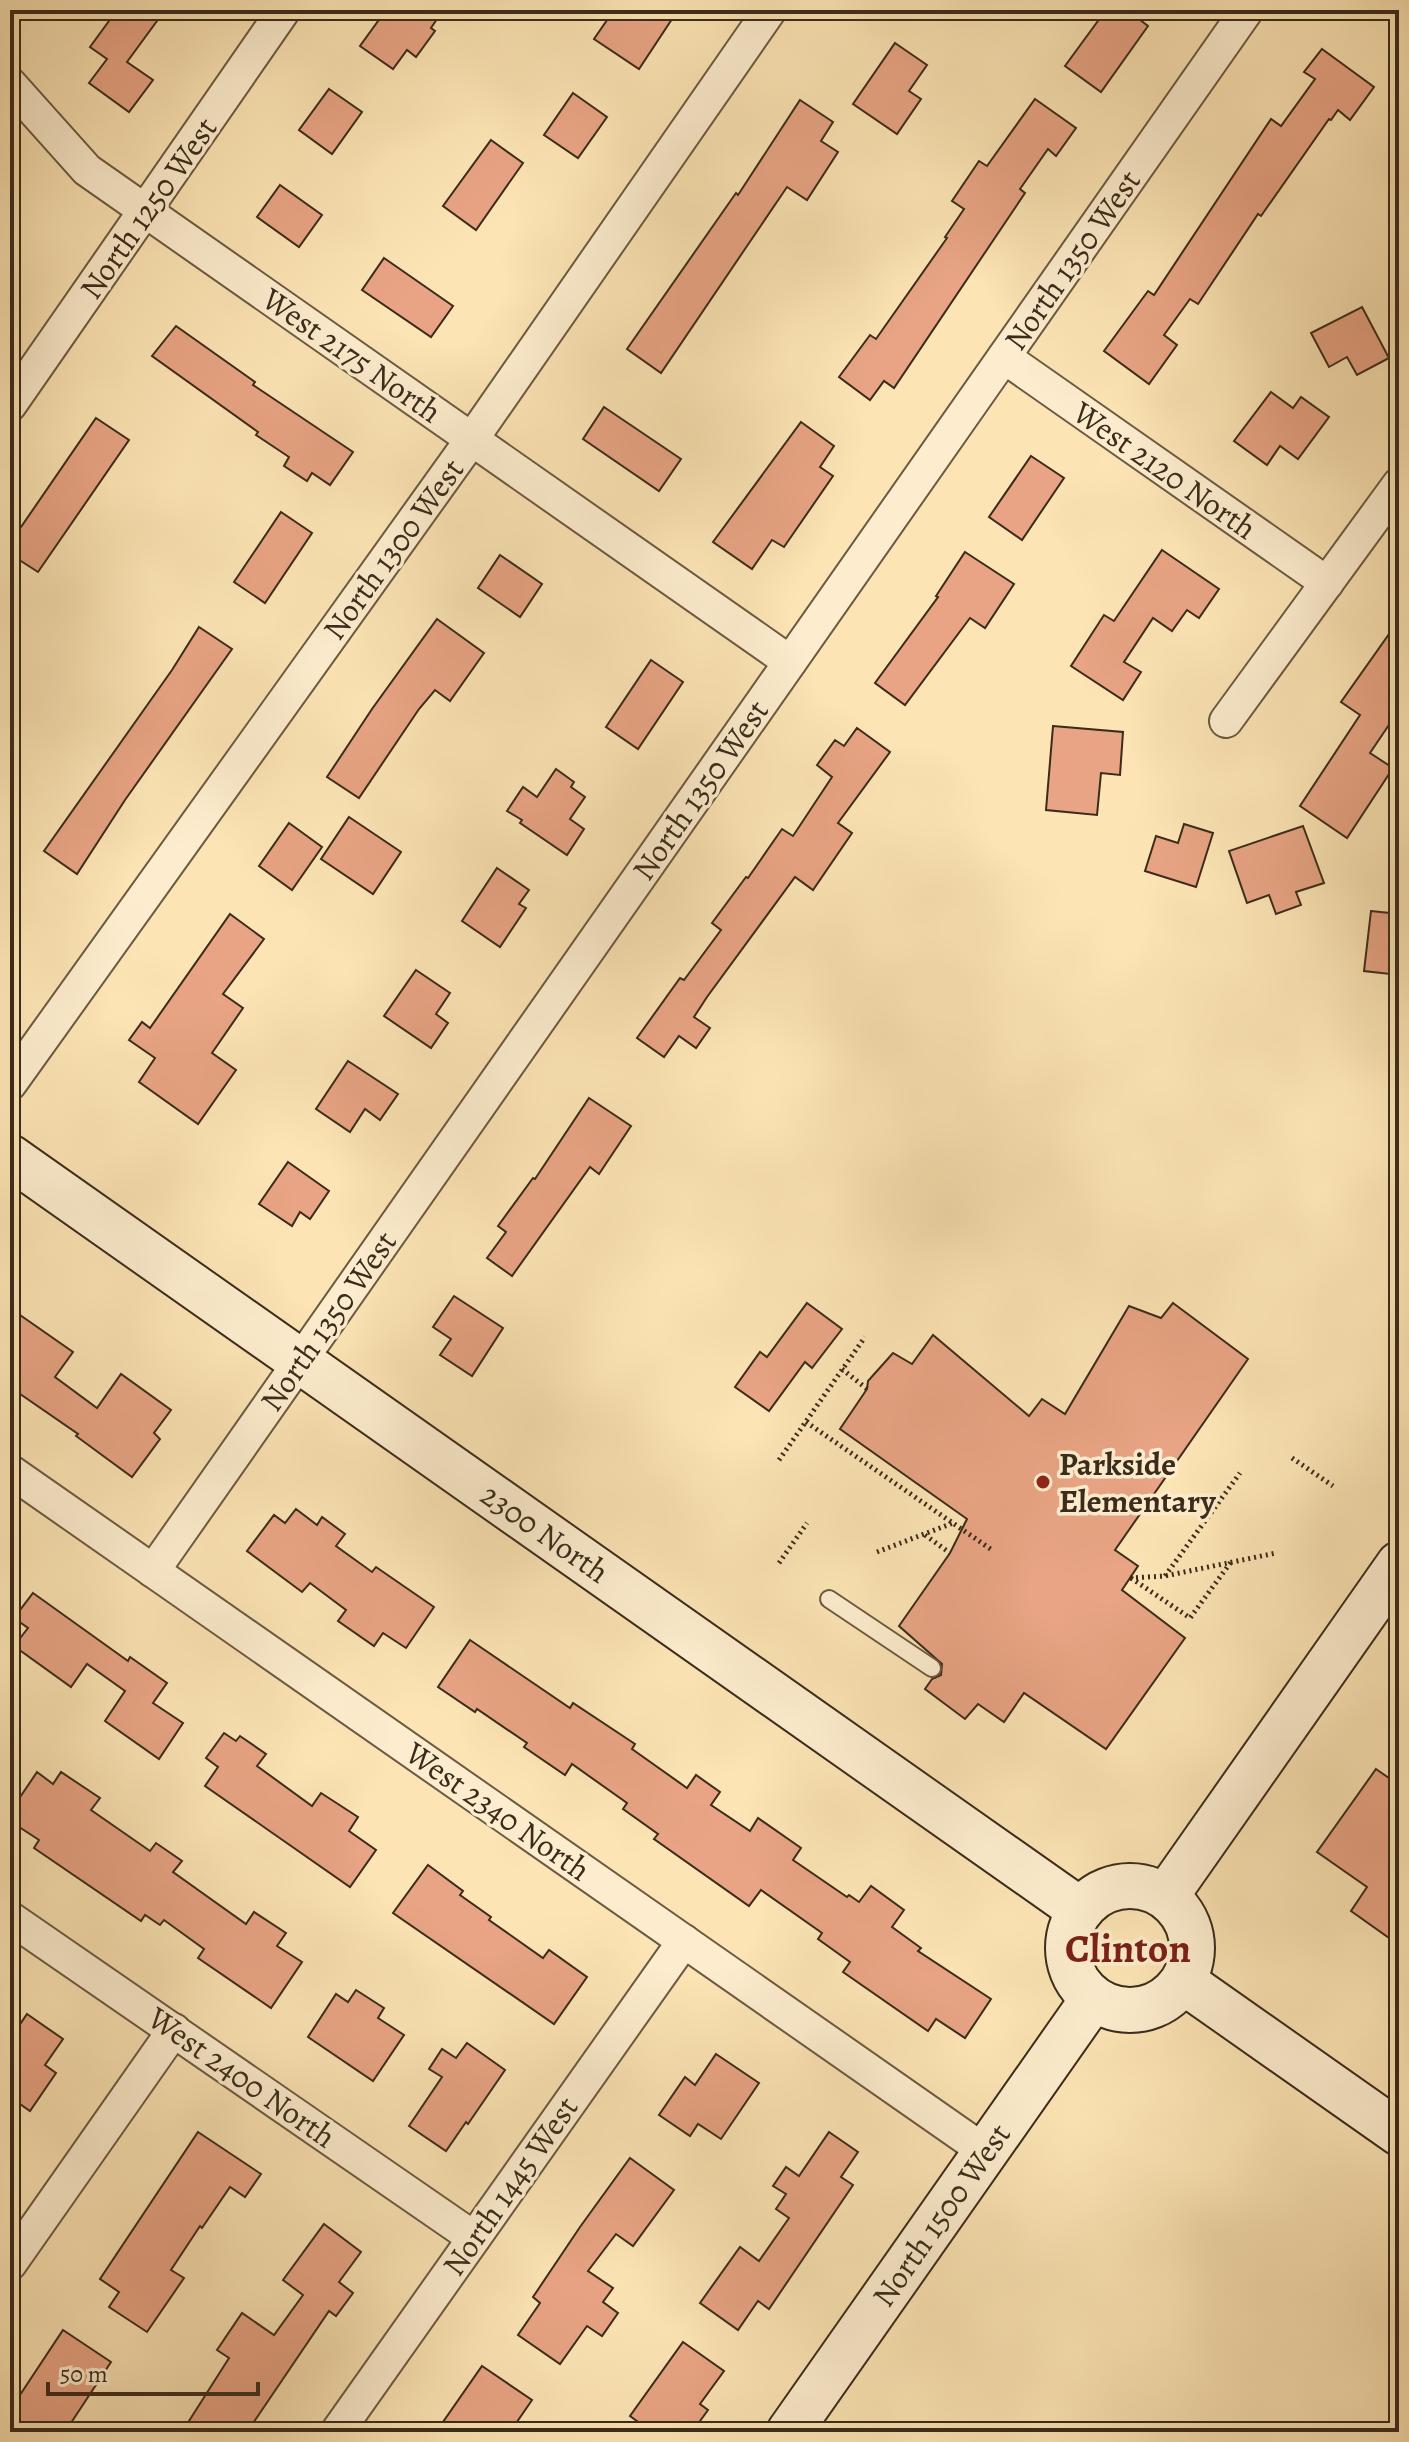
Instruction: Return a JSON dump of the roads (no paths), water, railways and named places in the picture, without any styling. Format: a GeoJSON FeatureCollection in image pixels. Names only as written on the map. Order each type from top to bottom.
{"type":"FeatureCollection","features":[{"type":"Feature","properties":{"kind":"street","name":"North 1250 West"},"geometry":{"type":"LineString","coordinates":[[10,405],[284,10]]}},
{"type":"Feature","properties":{"kind":"street","name":"North 1300 West"},"geometry":{"type":"LineString","coordinates":[[10,1084],[472,439],[770,10]]}},
{"type":"Feature","properties":{"kind":"street","name":"North 1350 West"},"geometry":{"type":"LineString","coordinates":[[153,1571],[1247,10]]}},
{"type":"Feature","properties":{"kind":"street","name":"West 2175 North"},"geometry":{"type":"LineString","coordinates":[[10,84],[87,170],[790,662]]}},
{"type":"Feature","properties":{"kind":"street","name":"West 2120 North"},"geometry":{"type":"LineString","coordinates":[[1004,357],[1327,583]]}},
{"type":"Feature","properties":{"kind":"street"},"geometry":{"type":"LineString","coordinates":[[1226,721],[1399,484]]}},
{"type":"Feature","properties":{"kind":"street","name":"2300 North"},"geometry":{"type":"LineString","coordinates":[[10,1157],[1080,1910]]}},
{"type":"Feature","properties":{"kind":"street","name":"West 2340 North"},"geometry":{"type":"LineString","coordinates":[[10,1471],[986,2152]]}},
{"type":"Feature","properties":{"kind":"street"},"geometry":{"type":"LineString","coordinates":[[1166,1896],[1399,1564]]}},
{"type":"Feature","properties":{"kind":"street"},"geometry":{"type":"LineString","coordinates":[[1140,1886],[1166,1896],[1188,1923],[1193,1954],[1184,1982],[1158,2005],[1120,2010],[1093,1999],[1073,1974],[1068,1941],[1080,1910],[1105,1890],[1140,1886]]}},
{"type":"Feature","properties":{"kind":"street","name":"West 2400 North"},"geometry":{"type":"LineString","coordinates":[[10,1918],[474,2238]]}},
{"type":"Feature","properties":{"kind":"street","name":"North 1445 West"},"geometry":{"type":"LineString","coordinates":[[337,2432],[684,1941]]}},
{"type":"Feature","properties":{"kind":"street"},"geometry":{"type":"LineString","coordinates":[[1184,1982],[1399,2133]]}},
{"type":"Feature","properties":{"kind":"street","name":"North 1500 West"},"geometry":{"type":"LineString","coordinates":[[789,2432],[1093,1999]]}},
{"type":"Feature","properties":{"kind":"street"},"geometry":{"type":"LineString","coordinates":[[10,2264],[174,2030]]}},
{"type":"Feature","properties":{"kind":"lane"},"geometry":{"type":"LineString","coordinates":[[829,1599],[932,1668]]}},
{"type":"Feature","properties":{"kind":"place","name":"Parkside Elementary"},"geometry":{"type":"Point","coordinates":[1043,1482]}},
{"type":"Feature","properties":{"kind":"district","name":"Clinton"},"geometry":{"type":"Point","coordinates":[1128,1948]}}]}
